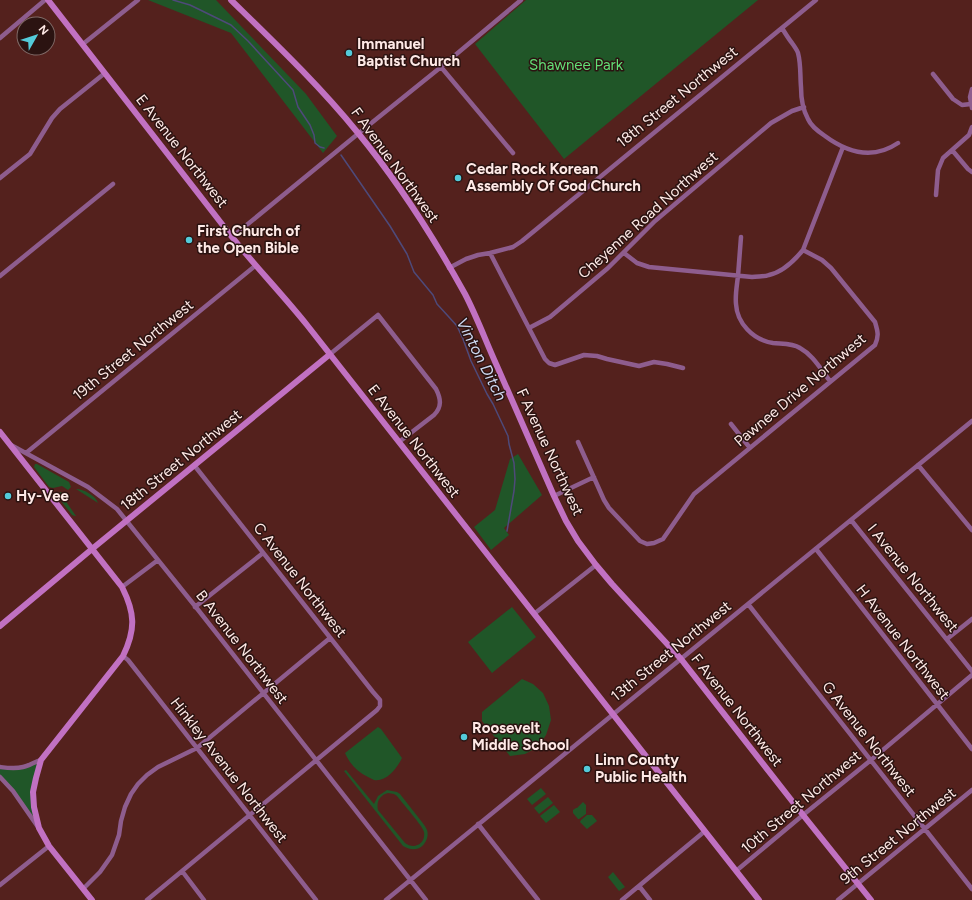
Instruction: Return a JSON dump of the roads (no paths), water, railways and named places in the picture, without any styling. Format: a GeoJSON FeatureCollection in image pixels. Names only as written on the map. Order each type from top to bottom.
{"type":"FeatureCollection","features":[{"type":"Feature","properties":{"kind":"street"},"geometry":{"type":"LineString","coordinates":[[0,38],[47,0]]}},
{"type":"Feature","properties":{"kind":"street","name":"E Avenue Northwest"},"geometry":{"type":"LineString","coordinates":[[47,0],[83,44],[255,266],[283,295],[399,442],[705,831],[756,899]]}},
{"type":"Feature","properties":{"kind":"street"},"geometry":{"type":"LineString","coordinates":[[83,44],[138,0]]}},
{"type":"Feature","properties":{"kind":"street","name":"F Avenue Northwest"},"geometry":{"type":"LineString","coordinates":[[231,0],[329,99],[401,189],[418,215],[469,303],[554,496],[578,541],[612,584],[681,659],[871,900]]}},
{"type":"Feature","properties":{"kind":"street"},"geometry":{"type":"LineString","coordinates":[[232,237],[442,67],[521,0]]}},
{"type":"Feature","properties":{"kind":"street","name":"18th Street Northwest"},"geometry":{"type":"LineString","coordinates":[[449,268],[466,259],[513,247],[522,241],[816,0]]}},
{"type":"Feature","properties":{"kind":"street"},"geometry":{"type":"LineString","coordinates":[[782,28],[798,52],[800,88],[804,107],[808,120],[817,130],[843,148],[856,152],[871,153],[884,151],[898,143]]}},
{"type":"Feature","properties":{"kind":"street"},"geometry":{"type":"LineString","coordinates":[[442,67],[513,153]]}},
{"type":"Feature","properties":{"kind":"street"},"geometry":{"type":"LineString","coordinates":[[0,178],[30,154],[52,118],[60,109],[105,73]]}},
{"type":"Feature","properties":{"kind":"street"},"geometry":{"type":"LineString","coordinates":[[933,74],[953,99],[962,105],[971,106],[970,97],[972,89]]}},
{"type":"Feature","properties":{"kind":"street","name":"Cheyenne Road Northwest"},"geometry":{"type":"LineString","coordinates":[[529,328],[550,317],[608,268],[655,221],[771,123],[792,111],[804,107]]}},
{"type":"Feature","properties":{"kind":"street"},"geometry":{"type":"LineString","coordinates":[[936,194],[938,170],[943,158],[969,135],[972,127]]}},
{"type":"Feature","properties":{"kind":"street"},"geometry":{"type":"LineString","coordinates":[[624,252],[637,263],[650,267],[738,276],[768,276],[779,271],[796,259],[803,250],[843,148]]}},
{"type":"Feature","properties":{"kind":"street"},"geometry":{"type":"LineString","coordinates":[[952,150],[972,172]]}},
{"type":"Feature","properties":{"kind":"street"},"geometry":{"type":"LineString","coordinates":[[0,276],[113,184]]}},
{"type":"Feature","properties":{"kind":"street"},"geometry":{"type":"LineString","coordinates":[[741,237],[736,304],[739,316],[748,330],[759,338],[771,343],[786,344],[798,347],[808,353],[830,381]]}},
{"type":"Feature","properties":{"kind":"street","name":"Pawnee Drive Northwest"},"geometry":{"type":"LineString","coordinates":[[594,477],[604,500],[633,535],[640,541],[647,544],[663,539],[694,494],[875,345],[878,339],[878,330],[875,322],[822,260],[803,250]]}},
{"type":"Feature","properties":{"kind":"street"},"geometry":{"type":"LineString","coordinates":[[490,253],[545,359],[549,363],[555,365],[584,355],[597,356],[607,360],[639,366],[654,362],[683,368]]}},
{"type":"Feature","properties":{"kind":"street","name":"19th Street Northwest"},"geometry":{"type":"LineString","coordinates":[[26,452],[255,266]]}},
{"type":"Feature","properties":{"kind":"street","name":"18th Street Northwest"},"geometry":{"type":"LineString","coordinates":[[0,626],[378,315],[436,389],[440,397],[438,411],[399,442]]}},
{"type":"Feature","properties":{"kind":"street","name":"13th Street Northwest"},"geometry":{"type":"LineString","coordinates":[[386,900],[972,421]]}},
{"type":"Feature","properties":{"kind":"street"},"geometry":{"type":"LineString","coordinates":[[731,424],[750,448]]}},
{"type":"Feature","properties":{"kind":"street"},"geometry":{"type":"LineString","coordinates":[[0,432],[122,587],[128,599],[133,620],[129,643],[123,656],[41,760],[34,792],[34,807],[39,828]]}},
{"type":"Feature","properties":{"kind":"street"},"geometry":{"type":"LineString","coordinates":[[554,496],[594,477],[578,442]]}},
{"type":"Feature","properties":{"kind":"street","name":"B Avenue Northwest"},"geometry":{"type":"LineString","coordinates":[[10,444],[88,487],[118,509],[426,900]]}},
{"type":"Feature","properties":{"kind":"street","name":"C Avenue Northwest"},"geometry":{"type":"LineString","coordinates":[[194,465],[380,700],[378,710],[316,760]]}},
{"type":"Feature","properties":{"kind":"street"},"geometry":{"type":"LineString","coordinates":[[918,465],[972,530]]}},
{"type":"Feature","properties":{"kind":"street","name":"I Avenue Northwest"},"geometry":{"type":"LineString","coordinates":[[851,520],[972,671]]}},
{"type":"Feature","properties":{"kind":"street","name":"H Avenue Northwest"},"geometry":{"type":"LineString","coordinates":[[816,549],[972,749]]}},
{"type":"Feature","properties":{"kind":"street"},"geometry":{"type":"LineString","coordinates":[[195,607],[264,553]]}},
{"type":"Feature","properties":{"kind":"street"},"geometry":{"type":"LineString","coordinates":[[122,587],[158,560]]}},
{"type":"Feature","properties":{"kind":"street"},"geometry":{"type":"LineString","coordinates":[[534,614],[596,565]]}},
{"type":"Feature","properties":{"kind":"street","name":"G Avenue Northwest"},"geometry":{"type":"LineString","coordinates":[[748,604],[972,889]]}},
{"type":"Feature","properties":{"kind":"street"},"geometry":{"type":"LineString","coordinates":[[947,639],[972,619]]}},
{"type":"Feature","properties":{"kind":"street"},"geometry":{"type":"LineString","coordinates":[[83,889],[100,872],[112,855],[119,835],[125,807],[138,784],[158,767],[197,748],[330,638]]}},
{"type":"Feature","properties":{"kind":"street","name":"Hinkley Avenue Northwest"},"geometry":{"type":"LineString","coordinates":[[123,656],[128,660],[316,900]]}},
{"type":"Feature","properties":{"kind":"street","name":"10th Street Northwest"},"geometry":{"type":"LineString","coordinates":[[736,871],[972,675]]}},
{"type":"Feature","properties":{"kind":"street"},"geometry":{"type":"LineString","coordinates":[[0,767],[10,769],[24,767],[41,760]]}},
{"type":"Feature","properties":{"kind":"street"},"geometry":{"type":"LineString","coordinates":[[147,900],[316,760]]}},
{"type":"Feature","properties":{"kind":"street"},"geometry":{"type":"LineString","coordinates":[[0,777],[13,791],[39,828],[49,846],[92,900]]}},
{"type":"Feature","properties":{"kind":"street","name":"9th Street Northwest"},"geometry":{"type":"LineString","coordinates":[[838,900],[972,790]]}},
{"type":"Feature","properties":{"kind":"street"},"geometry":{"type":"LineString","coordinates":[[478,824],[538,900]]}},
{"type":"Feature","properties":{"kind":"street"},"geometry":{"type":"LineString","coordinates":[[622,900],[705,831]]}},
{"type":"Feature","properties":{"kind":"street"},"geometry":{"type":"LineString","coordinates":[[0,886],[49,846]]}},
{"type":"Feature","properties":{"kind":"street"},"geometry":{"type":"LineString","coordinates":[[182,871],[204,900]]}},
{"type":"Feature","properties":{"kind":"street"},"geometry":{"type":"LineString","coordinates":[[639,886],[650,900]]}},
{"type":"Feature","properties":{"kind":"waterway","name":"Vinton Ditch"},"geometry":{"type":"LineString","coordinates":[[173,0],[190,5],[231,25],[248,41],[293,90],[298,107],[310,125],[315,143],[324,148]]}},
{"type":"Feature","properties":{"kind":"waterway","name":"Vinton Ditch"},"geometry":{"type":"LineString","coordinates":[[341,155],[390,226],[407,254],[414,272],[433,295],[437,304],[457,326],[471,361],[508,436],[514,463],[515,479],[507,531]]}},
{"type":"Feature","properties":{"kind":"place","name":"Immanuel Baptist Church"},"geometry":{"type":"Point","coordinates":[349,53]}},
{"type":"Feature","properties":{"kind":"place","name":"Cedar Rock Korean Assembly Of God Church"},"geometry":{"type":"Point","coordinates":[458,178]}},
{"type":"Feature","properties":{"kind":"place","name":"First Church of the Open Bible"},"geometry":{"type":"Point","coordinates":[189,240]}},
{"type":"Feature","properties":{"kind":"place","name":"Hy-Vee"},"geometry":{"type":"Point","coordinates":[8,496]}},
{"type":"Feature","properties":{"kind":"place","name":"Roosevelt Middle School"},"geometry":{"type":"Point","coordinates":[464,737]}},
{"type":"Feature","properties":{"kind":"place","name":"Linn County Public Health"},"geometry":{"type":"Point","coordinates":[587,769]}},
{"type":"Feature","properties":{"kind":"park label","name":"Shawnee Park"},"geometry":{"type":"Point","coordinates":[576,65]}}]}
